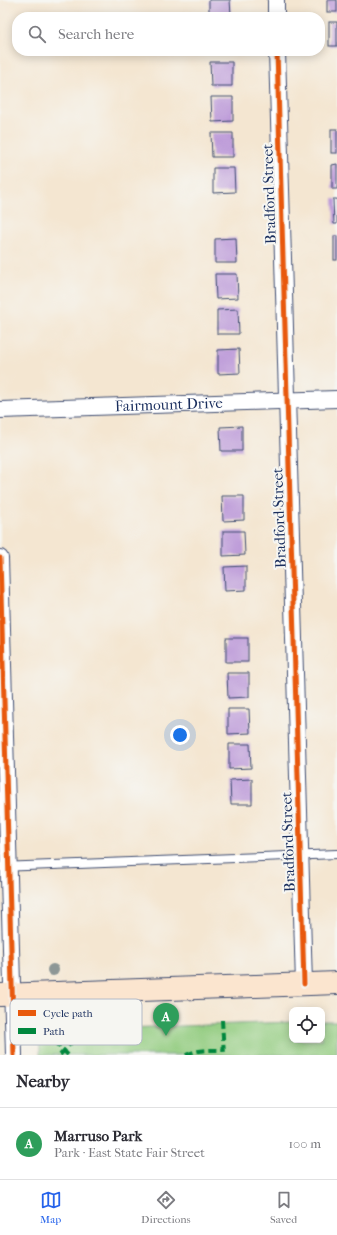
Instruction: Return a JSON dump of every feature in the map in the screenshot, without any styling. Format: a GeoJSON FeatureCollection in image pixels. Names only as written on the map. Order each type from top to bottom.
{"type":"FeatureCollection","features":[{"type":"Feature","properties":{"kind":"street"},"geometry":{"type":"LineString","coordinates":[[276,0],[276,12]]}},
{"type":"Feature","properties":{"kind":"street","name":"Bradford Street"},"geometry":{"type":"LineString","coordinates":[[277,56],[304,984]]}},
{"type":"Feature","properties":{"kind":"street","name":"Fairmount Drive"},"geometry":{"type":"LineString","coordinates":[[0,410],[337,398]]}},
{"type":"Feature","properties":{"kind":"street"},"geometry":{"type":"LineString","coordinates":[[0,558],[6,995],[10,1025]]}},
{"type":"Feature","properties":{"kind":"street"},"geometry":{"type":"LineString","coordinates":[[6,995],[337,983]]}},
{"type":"Feature","properties":{"kind":"street"},"geometry":{"type":"LineString","coordinates":[[13,1045],[14,1055]]}},
{"type":"Feature","properties":{"kind":"lane"},"geometry":{"type":"LineString","coordinates":[[4,867],[337,854]]}},
{"type":"Feature","properties":{"kind":"green space"},"geometry":{"type":"Polygon","coordinates":[[[325,1021],[337,1021],[337,1055],[40,1055],[40,1045],[142,1045],[142,1027],[289,1022],[289,1043],[325,1043],[325,1021]]]}},
{"type":"Feature","properties":{"kind":"building"},"geometry":{"type":"Polygon","coordinates":[[[209,0],[230,0],[231,12],[209,12],[209,0]]]}},
{"type":"Feature","properties":{"kind":"building"},"geometry":{"type":"Polygon","coordinates":[[[327,0],[337,0],[337,12],[327,12],[327,0]]]}},
{"type":"Feature","properties":{"kind":"building"},"geometry":{"type":"Polygon","coordinates":[[[329,22],[337,22],[337,46],[329,46],[329,22]]]}},
{"type":"Feature","properties":{"kind":"building"},"geometry":{"type":"Polygon","coordinates":[[[210,62],[232,62],[232,86],[211,86],[210,62]]]}},
{"type":"Feature","properties":{"kind":"building"},"geometry":{"type":"Polygon","coordinates":[[[211,97],[233,97],[233,121],[212,122],[211,97]]]}},
{"type":"Feature","properties":{"kind":"building"},"geometry":{"type":"Polygon","coordinates":[[[331,129],[337,129],[337,153],[331,153],[331,129]]]}},
{"type":"Feature","properties":{"kind":"building"},"geometry":{"type":"Polygon","coordinates":[[[211,133],[233,133],[233,157],[212,157],[211,133]]]}},
{"type":"Feature","properties":{"kind":"building"},"geometry":{"type":"Polygon","coordinates":[[[337,164],[337,189],[332,189],[332,165],[337,164]]]}},
{"type":"Feature","properties":{"kind":"building"},"geometry":{"type":"Polygon","coordinates":[[[213,168],[234,168],[235,192],[213,193],[213,168]]]}},
{"type":"Feature","properties":{"kind":"building"},"geometry":{"type":"Polygon","coordinates":[[[333,199],[337,199],[337,224],[334,224],[333,199]]]}},
{"type":"Feature","properties":{"kind":"building"},"geometry":{"type":"Polygon","coordinates":[[[334,236],[337,236],[337,260],[334,260],[334,236]]]}},
{"type":"Feature","properties":{"kind":"building"},"geometry":{"type":"Polygon","coordinates":[[[236,238],[237,263],[215,263],[215,239],[236,238]]]}},
{"type":"Feature","properties":{"kind":"building"},"geometry":{"type":"Polygon","coordinates":[[[215,274],[237,274],[238,298],[216,299],[215,274]]]}},
{"type":"Feature","properties":{"kind":"building"},"geometry":{"type":"Polygon","coordinates":[[[238,309],[239,334],[217,334],[217,310],[238,309]]]}},
{"type":"Feature","properties":{"kind":"building"},"geometry":{"type":"Polygon","coordinates":[[[239,349],[240,373],[218,374],[218,350],[239,349]]]}},
{"type":"Feature","properties":{"kind":"building"},"geometry":{"type":"Polygon","coordinates":[[[242,426],[242,451],[221,451],[220,427],[242,426]]]}},
{"type":"Feature","properties":{"kind":"building"},"geometry":{"type":"Polygon","coordinates":[[[222,496],[244,496],[244,520],[223,521],[222,496]]]}},
{"type":"Feature","properties":{"kind":"building"},"geometry":{"type":"Polygon","coordinates":[[[223,531],[244,531],[245,555],[223,556],[223,531]]]}},
{"type":"Feature","properties":{"kind":"building"},"geometry":{"type":"Polygon","coordinates":[[[246,566],[246,590],[225,591],[224,567],[246,566]]]}},
{"type":"Feature","properties":{"kind":"building"},"geometry":{"type":"Polygon","coordinates":[[[226,638],[248,638],[248,662],[226,662],[226,638]]]}},
{"type":"Feature","properties":{"kind":"building"},"geometry":{"type":"Polygon","coordinates":[[[227,673],[249,673],[249,697],[228,698],[227,673]]]}},
{"type":"Feature","properties":{"kind":"building"},"geometry":{"type":"Polygon","coordinates":[[[228,709],[249,709],[250,733],[228,734],[228,709]]]}},
{"type":"Feature","properties":{"kind":"building"},"geometry":{"type":"Polygon","coordinates":[[[229,744],[250,744],[251,768],[229,769],[229,744]]]}},
{"type":"Feature","properties":{"kind":"building"},"geometry":{"type":"Polygon","coordinates":[[[252,779],[252,804],[231,804],[230,780],[252,779]]]}},
{"type":"Feature","properties":{"kind":"marked path"},"geometry":{"type":"LineString","coordinates":[[222,1020],[224,1055]]}},
{"type":"Feature","properties":{"kind":"marked path"},"geometry":{"type":"LineString","coordinates":[[58,1045],[68,1055]]}},
{"type":"Feature","properties":{"kind":"marked path"},"geometry":{"type":"LineString","coordinates":[[60,1055],[69,1045]]}},
{"type":"Feature","properties":{"kind":"marked path"},"geometry":{"type":"LineString","coordinates":[[186,1055],[200,1051],[223,1050]]}},
{"type":"Feature","properties":{"kind":"cycle path"},"geometry":{"type":"LineString","coordinates":[[277,56],[304,984]]}},
{"type":"Feature","properties":{"kind":"cycle path"},"geometry":{"type":"LineString","coordinates":[[0,558],[12,999]]}},
{"type":"Feature","properties":{"kind":"cycle path"},"geometry":{"type":"LineString","coordinates":[[14,1045],[14,1055]]}},
{"type":"Feature","properties":{"kind":"place","name":"Marruso Park"},"geometry":{"type":"Point","coordinates":[166,1036]}}]}
